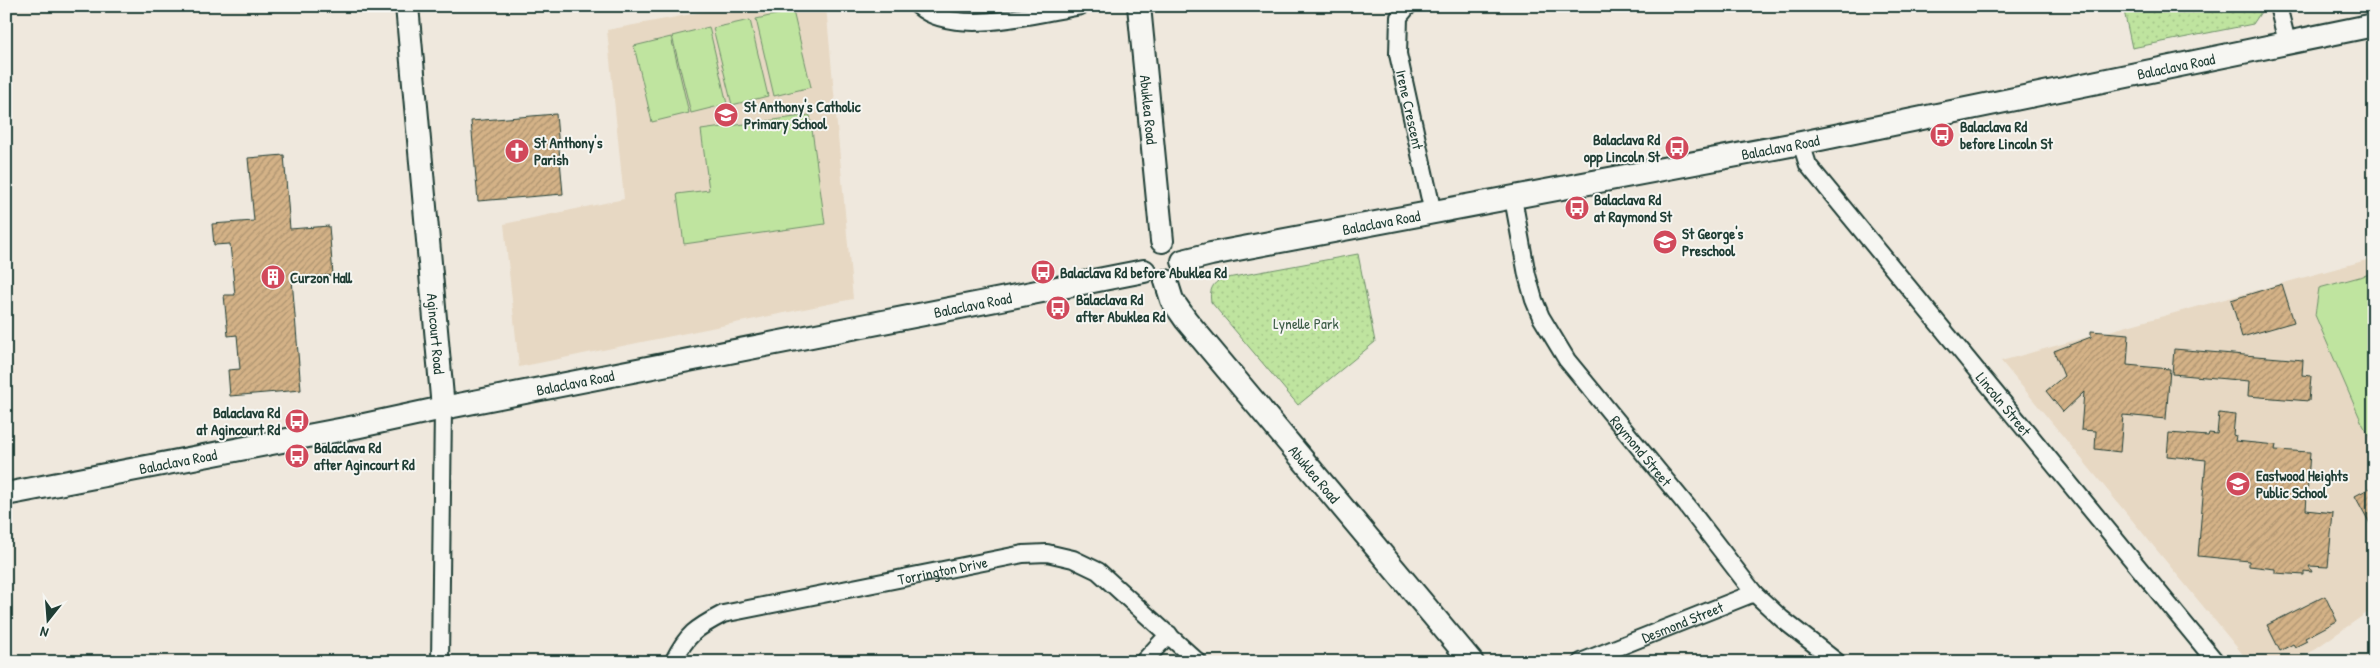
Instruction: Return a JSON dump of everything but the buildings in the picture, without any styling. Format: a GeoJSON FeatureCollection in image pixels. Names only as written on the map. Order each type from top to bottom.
{"type":"FeatureCollection","features":[{"type":"Feature","properties":{"kind":"main road","name":"Agincourt Road"},"geometry":{"type":"LineString","coordinates":[[407,6],[443,408]]}},
{"type":"Feature","properties":{"kind":"main road","name":"Abuklea Road"},"geometry":{"type":"LineString","coordinates":[[1139,6],[1162,241]]}},
{"type":"Feature","properties":{"kind":"main road","name":"Balaclava Road"},"geometry":{"type":"LineString","coordinates":[[1183,261],[1211,254],[1801,143],[2374,25]]}},
{"type":"Feature","properties":{"kind":"main road"},"geometry":{"type":"LineString","coordinates":[[1162,241],[1174,245],[1179,250],[1183,261],[1178,276],[1166,282],[1151,278],[1144,271],[1142,258],[1145,251],[1155,242],[1162,241]]}},
{"type":"Feature","properties":{"kind":"main road","name":"Balaclava Road"},"geometry":{"type":"LineString","coordinates":[[6,494],[1144,271]]}},
{"type":"Feature","properties":{"kind":"main road","name":"Abuklea Road"},"geometry":{"type":"LineString","coordinates":[[1166,282],[1172,300],[1186,320],[1472,662]]}},
{"type":"Feature","properties":{"kind":"street"},"geometry":{"type":"LineString","coordinates":[[918,6],[928,14],[966,23],[1081,6]]}},
{"type":"Feature","properties":{"kind":"street","name":"Irene Crescent"},"geometry":{"type":"LineString","coordinates":[[1408,6],[1400,17],[1398,54],[1432,213]]}},
{"type":"Feature","properties":{"kind":"street"},"geometry":{"type":"LineString","coordinates":[[2278,6],[2287,42]]}},
{"type":"Feature","properties":{"kind":"street","name":"Lincoln Street"},"geometry":{"type":"LineString","coordinates":[[1801,143],[1808,165],[2216,662]]}},
{"type":"Feature","properties":{"kind":"street","name":"Raymond Street"},"geometry":{"type":"LineString","coordinates":[[1513,198],[1532,292],[1541,317],[1553,339],[1590,391],[1687,506],[1754,593],[1782,619],[1837,662]]}},
{"type":"Feature","properties":{"kind":"street","name":"Agincourt Road"},"geometry":{"type":"LineString","coordinates":[[440,662],[443,408]]}},
{"type":"Feature","properties":{"kind":"street","name":"Torrington Drive"},"geometry":{"type":"LineString","coordinates":[[673,662],[681,646],[697,627],[723,614],[1023,554],[1056,555],[1073,559],[1098,571],[1198,662]]}},
{"type":"Feature","properties":{"kind":"street","name":"Desmond Street"},"geometry":{"type":"LineString","coordinates":[[1581,662],[1754,593]]}},
{"type":"Feature","properties":{"kind":"street"},"geometry":{"type":"LineString","coordinates":[[1143,662],[1168,634]]}},
{"type":"Feature","properties":{"kind":"shaded area","name":"St Anthony's Catholic Primary School"},"geometry":{"type":"Polygon","coordinates":[[[735,6],[826,6],[853,299],[519,367],[504,224],[624,199],[607,30],[735,6]]]}},
{"type":"Feature","properties":{"kind":"shaded area","name":"Eastwood Heights Public School"},"geometry":{"type":"Polygon","coordinates":[[[2374,258],[2374,608],[2296,662],[2249,662],[2001,361],[2374,258]]]}},
{"type":"Feature","properties":{"kind":"green space"},"geometry":{"type":"Polygon","coordinates":[[[2123,6],[2263,6],[2263,9],[2253,24],[2132,48],[2123,6]]]}},
{"type":"Feature","properties":{"kind":"green space"},"geometry":{"type":"Polygon","coordinates":[[[793,11],[811,87],[774,96],[756,19],[793,11]]]}},
{"type":"Feature","properties":{"kind":"green space"},"geometry":{"type":"Polygon","coordinates":[[[750,20],[768,96],[732,105],[713,28],[750,20]]]}},
{"type":"Feature","properties":{"kind":"green space"},"geometry":{"type":"Polygon","coordinates":[[[709,27],[727,104],[691,113],[672,36],[709,27]]]}},
{"type":"Feature","properties":{"kind":"green space"},"geometry":{"type":"Polygon","coordinates":[[[671,37],[689,113],[652,122],[634,46],[671,37]]]}},
{"type":"Feature","properties":{"kind":"green space"},"geometry":{"type":"Polygon","coordinates":[[[810,115],[825,224],[684,244],[677,194],[709,190],[701,130],[810,115]]]}},
{"type":"Feature","properties":{"kind":"green space","name":"Lynelle Park"},"geometry":{"type":"Polygon","coordinates":[[[1358,254],[1375,342],[1298,405],[1211,302],[1210,294],[1212,288],[1222,279],[1358,254]]]}},
{"type":"Feature","properties":{"kind":"green space"},"geometry":{"type":"Polygon","coordinates":[[[2374,273],[2374,445],[2362,423],[2315,315],[2319,288],[2374,273]]]}},
{"type":"Feature","properties":{"kind":"place","name":"St Anthony's Catholic Primary School"},"geometry":{"type":"Point","coordinates":[726,115]}},
{"type":"Feature","properties":{"kind":"place","name":"Balaclava Rd before Lincoln St"},"geometry":{"type":"Point","coordinates":[1942,135]}},
{"type":"Feature","properties":{"kind":"place","name":"Balaclava Rd opp Lincoln St"},"geometry":{"type":"Point","coordinates":[1677,148]}},
{"type":"Feature","properties":{"kind":"place","name":"St Anthony's Parish"},"geometry":{"type":"Point","coordinates":[517,151]}},
{"type":"Feature","properties":{"kind":"place","name":"Balaclava Rd at Raymond St"},"geometry":{"type":"Point","coordinates":[1577,208]}},
{"type":"Feature","properties":{"kind":"place","name":"St George's Preschool"},"geometry":{"type":"Point","coordinates":[1665,242]}},
{"type":"Feature","properties":{"kind":"place","name":"Balaclava Rd before Abuklea Rd"},"geometry":{"type":"Point","coordinates":[1043,272]}},
{"type":"Feature","properties":{"kind":"place","name":"Curzon Hall"},"geometry":{"type":"Point","coordinates":[273,277]}},
{"type":"Feature","properties":{"kind":"place","name":"Balaclava Rd after Abuklea Rd"},"geometry":{"type":"Point","coordinates":[1058,308]}},
{"type":"Feature","properties":{"kind":"place","name":"Balaclava Rd at Agincourt Rd"},"geometry":{"type":"Point","coordinates":[297,421]}},
{"type":"Feature","properties":{"kind":"place","name":"Balaclava Rd after Agincourt Rd"},"geometry":{"type":"Point","coordinates":[297,456]}},
{"type":"Feature","properties":{"kind":"place","name":"Eastwood Heights Public School"},"geometry":{"type":"Point","coordinates":[2238,484]}}]}
